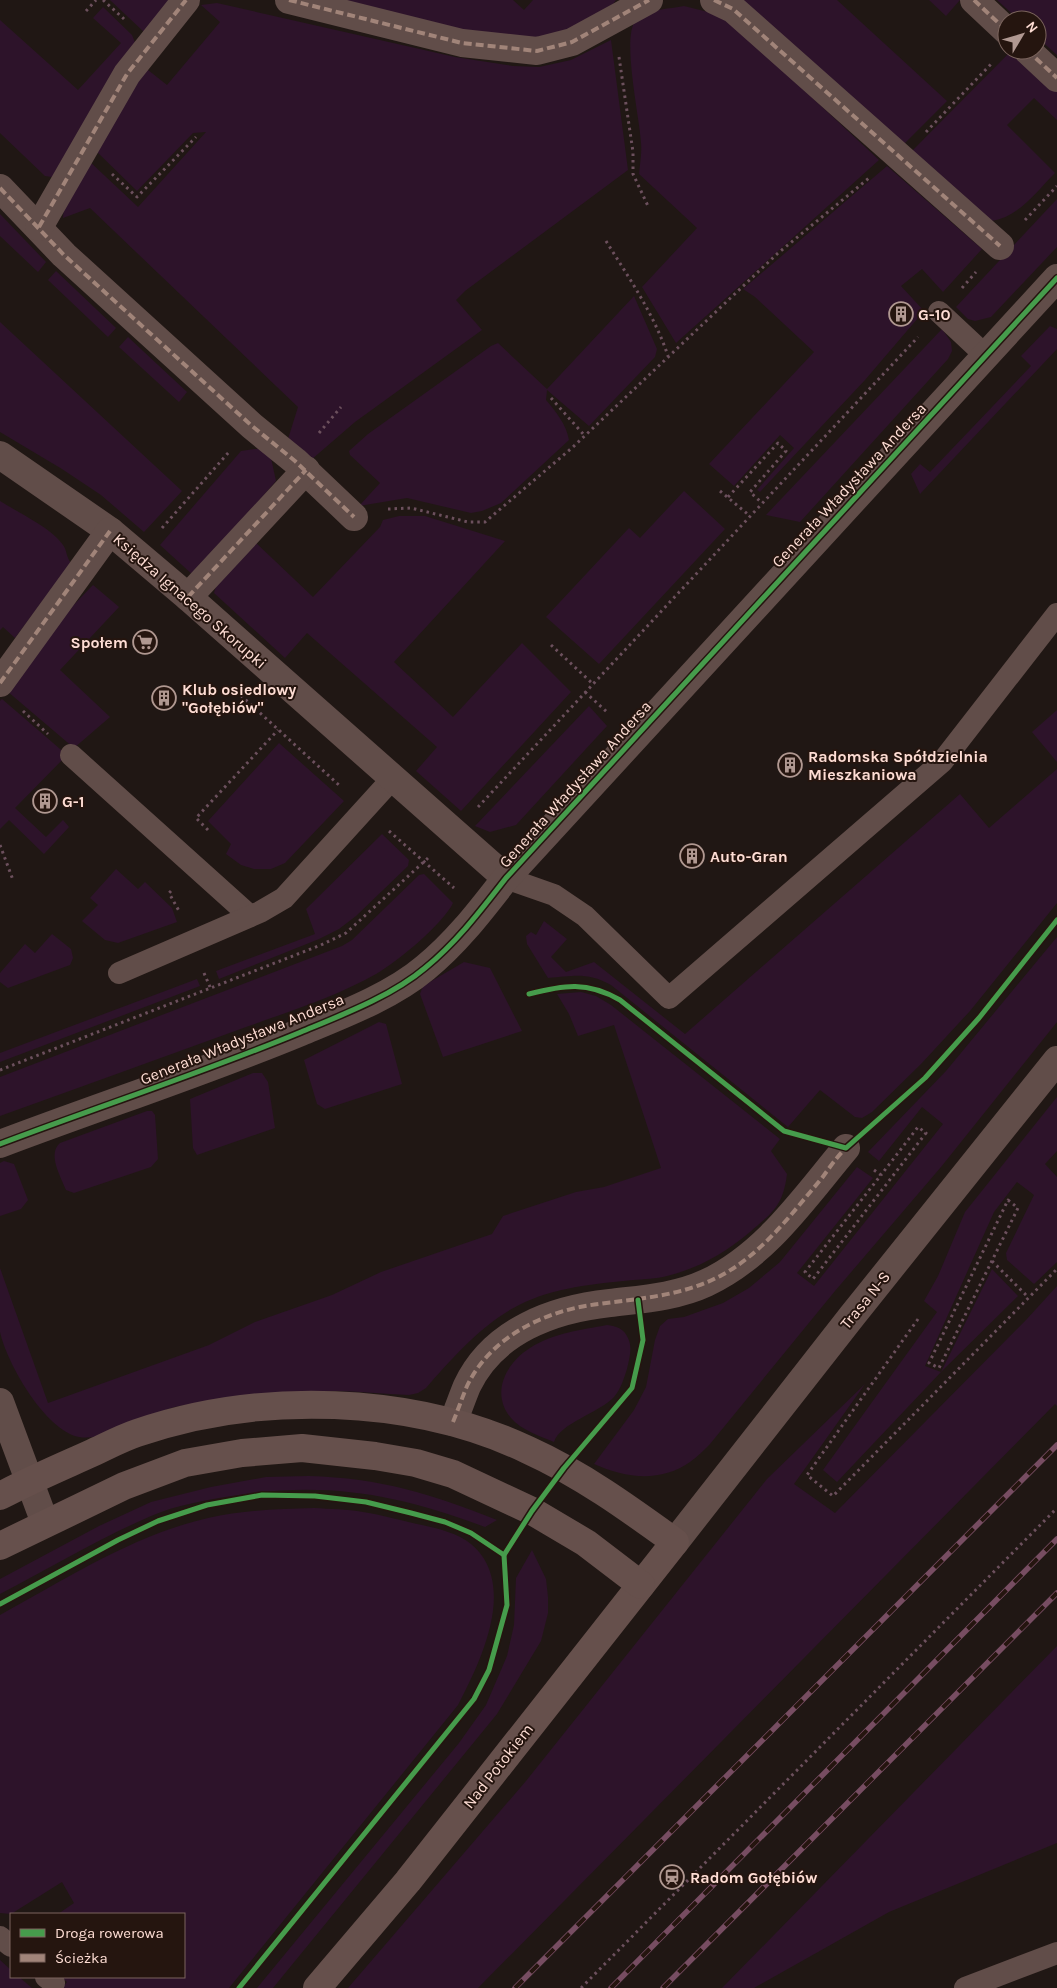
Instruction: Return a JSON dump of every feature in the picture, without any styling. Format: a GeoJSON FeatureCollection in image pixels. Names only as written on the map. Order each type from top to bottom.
{"type":"FeatureCollection","features":[{"type":"Feature","properties":{"kind":"main road"},"geometry":{"type":"LineString","coordinates":[[0,1496],[30,1480],[137,1433],[212,1414],[290,1405],[343,1405],[424,1416],[453,1422],[528,1449],[615,1499],[675,1542]]}},
{"type":"Feature","properties":{"kind":"main road"},"geometry":{"type":"LineString","coordinates":[[0,1546],[124,1486],[185,1463],[242,1453],[302,1448],[375,1456],[416,1463],[453,1474],[532,1511],[586,1543],[641,1585]]}},
{"type":"Feature","properties":{"kind":"main road","name":"Nad Potokiem"},"geometry":{"type":"LineString","coordinates":[[317,1988],[408,1881],[675,1542]]}},
{"type":"Feature","properties":{"kind":"street"},"geometry":{"type":"LineString","coordinates":[[39,227],[127,74],[186,0]]}},
{"type":"Feature","properties":{"kind":"street"},"geometry":{"type":"LineString","coordinates":[[289,0],[462,43],[537,51],[572,42],[649,0]]}},
{"type":"Feature","properties":{"kind":"street"},"geometry":{"type":"LineString","coordinates":[[714,0],[733,9],[1000,246]]}},
{"type":"Feature","properties":{"kind":"street"},"geometry":{"type":"LineString","coordinates":[[974,0],[997,22]]}},
{"type":"Feature","properties":{"kind":"street"},"geometry":{"type":"LineString","coordinates":[[1038,60],[1057,78]]}},
{"type":"Feature","properties":{"kind":"street"},"geometry":{"type":"LineString","coordinates":[[0,188],[64,255],[252,426],[306,470],[354,517]]}},
{"type":"Feature","properties":{"kind":"street","name":"Generała Władysława Andersa"},"geometry":{"type":"LineString","coordinates":[[0,1144],[275,1043],[394,989],[425,968],[470,924],[506,878],[1057,278]]}},
{"type":"Feature","properties":{"kind":"street","name":"Księdza Ignacego Skorupki"},"geometry":{"type":"LineString","coordinates":[[0,456],[110,531],[138,554],[506,878]]}},
{"type":"Feature","properties":{"kind":"street"},"geometry":{"type":"LineString","coordinates":[[188,597],[306,470]]}},
{"type":"Feature","properties":{"kind":"street"},"geometry":{"type":"LineString","coordinates":[[0,683],[110,531]]}},
{"type":"Feature","properties":{"kind":"street","name":"Trasa N-S"},"geometry":{"type":"LineString","coordinates":[[675,1542],[852,1316],[1057,1060]]}},
{"type":"Feature","properties":{"kind":"street"},"geometry":{"type":"LineString","coordinates":[[453,1422],[468,1385],[483,1362],[502,1342],[530,1323],[559,1311],[596,1304],[653,1298],[685,1291],[724,1274],[743,1262],[761,1247],[846,1148]]}},
{"type":"Feature","properties":{"kind":"street"},"geometry":{"type":"LineString","coordinates":[[0,1402],[46,1523]]}},
{"type":"Feature","properties":{"kind":"lane"},"geometry":{"type":"LineString","coordinates":[[939,312],[986,355]]}},
{"type":"Feature","properties":{"kind":"lane"},"geometry":{"type":"LineString","coordinates":[[506,878],[554,895],[585,916],[669,998],[942,762],[1057,614]]}},
{"type":"Feature","properties":{"kind":"lane"},"geometry":{"type":"LineString","coordinates":[[71,755],[250,916]]}},
{"type":"Feature","properties":{"kind":"lane"},"geometry":{"type":"LineString","coordinates":[[119,973],[272,906],[284,898],[393,778]]}},
{"type":"Feature","properties":{"kind":"lane"},"geometry":{"type":"LineString","coordinates":[[0,1937],[10,1945]]}},
{"type":"Feature","properties":{"kind":"lane"},"geometry":{"type":"LineString","coordinates":[[965,1988],[1057,1953]]}},
{"type":"Feature","properties":{"kind":"path"},"geometry":{"type":"LineString","coordinates":[[86,11],[96,0]]}},
{"type":"Feature","properties":{"kind":"path"},"geometry":{"type":"LineString","coordinates":[[614,20],[633,152],[633,174],[648,206]]}},
{"type":"Feature","properties":{"kind":"path"},"geometry":{"type":"LineString","coordinates":[[84,149],[137,197],[196,137]]}},
{"type":"Feature","properties":{"kind":"path"},"geometry":{"type":"LineString","coordinates":[[0,1070],[320,945],[346,933],[455,832],[1057,186]]}},
{"type":"Feature","properties":{"kind":"path"},"geometry":{"type":"LineString","coordinates":[[606,241],[640,296],[663,340],[668,356]]}},
{"type":"Feature","properties":{"kind":"path"},"geometry":{"type":"LineString","coordinates":[[354,517],[373,510],[411,508],[468,522],[485,522],[585,436],[787,245]]}},
{"type":"Feature","properties":{"kind":"path"},"geometry":{"type":"LineString","coordinates":[[551,398],[585,436]]}},
{"type":"Feature","properties":{"kind":"path"},"geometry":{"type":"LineString","coordinates":[[138,554],[252,426]]}},
{"type":"Feature","properties":{"kind":"path"},"geometry":{"type":"LineString","coordinates":[[728,497],[778,443],[786,451],[750,492],[762,503]]}},
{"type":"Feature","properties":{"kind":"path"},"geometry":{"type":"LineString","coordinates":[[720,491],[750,516]]}},
{"type":"Feature","properties":{"kind":"path"},"geometry":{"type":"LineString","coordinates":[[552,645],[592,684]]}},
{"type":"Feature","properties":{"kind":"path"},"geometry":{"type":"LineString","coordinates":[[21,710],[71,755]]}},
{"type":"Feature","properties":{"kind":"path"},"geometry":{"type":"LineString","coordinates":[[211,802],[278,730],[300,750]]}},
{"type":"Feature","properties":{"kind":"path"},"geometry":{"type":"LineString","coordinates":[[0,845],[13,880]]}},
{"type":"Feature","properties":{"kind":"path"},"geometry":{"type":"LineString","coordinates":[[918,1127],[926,1133],[813,1279],[805,1272],[881,1175],[918,1127]]}},
{"type":"Feature","properties":{"kind":"path"},"geometry":{"type":"LineString","coordinates":[[846,1148],[881,1175]]}},
{"type":"Feature","properties":{"kind":"path"},"geometry":{"type":"LineString","coordinates":[[1008,1200],[1018,1208],[992,1261],[939,1368],[929,1363],[1008,1200]]}},
{"type":"Feature","properties":{"kind":"path"},"geometry":{"type":"LineString","coordinates":[[992,1261],[1028,1297]]}},
{"type":"Feature","properties":{"kind":"path"},"geometry":{"type":"LineString","coordinates":[[918,1319],[807,1475],[833,1496],[1057,1269]]}},
{"type":"Feature","properties":{"kind":"path"},"geometry":{"type":"LineString","coordinates":[[581,1988],[1057,1508]]}},
{"type":"Feature","properties":{"kind":"shaded area"},"geometry":{"type":"Polygon","coordinates":[[[110,0],[171,0],[144,32],[110,0]]]}},
{"type":"Feature","properties":{"kind":"shaded area"},"geometry":{"type":"Polygon","coordinates":[[[327,0],[513,0],[524,10],[533,0],[616,0],[613,4],[554,38],[501,39],[327,0]]]}},
{"type":"Feature","properties":{"kind":"shaded area"},"geometry":{"type":"Polygon","coordinates":[[[741,0],[837,0],[947,101],[904,144],[741,0]]]}},
{"type":"Feature","properties":{"kind":"shaded area"},"geometry":{"type":"Polygon","coordinates":[[[929,0],[960,0],[946,16],[929,0]]]}},
{"type":"Feature","properties":{"kind":"shaded area"},"geometry":{"type":"Polygon","coordinates":[[[997,0],[1057,0],[1057,55],[1047,46],[1047,10],[1008,10],[997,0]]]}},
{"type":"Feature","properties":{"kind":"shaded area"},"geometry":{"type":"Polygon","coordinates":[[[217,3],[455,57],[513,66],[539,67],[571,60],[611,40],[628,170],[465,291],[456,300],[482,330],[355,422],[311,460],[288,439],[298,407],[90,208],[63,218],[64,204],[88,160],[138,207],[206,132],[193,133],[137,191],[95,150],[143,66],[167,85],[220,22],[201,5],[217,3]]]}},
{"type":"Feature","properties":{"kind":"shaded area"},"geometry":{"type":"Polygon","coordinates":[[[684,6],[712,13],[730,21],[879,160],[676,343],[642,287],[697,228],[639,174],[641,143],[630,43],[632,29],[640,16],[658,10],[684,6]]]}},
{"type":"Feature","properties":{"kind":"shaded area"},"geometry":{"type":"Polygon","coordinates":[[[103,7],[132,35],[136,45],[52,177],[45,176],[0,133],[0,20],[78,90],[121,43],[93,18],[103,7]]]}},
{"type":"Feature","properties":{"kind":"shaded area"},"geometry":{"type":"Polygon","coordinates":[[[1002,60],[1023,60],[1057,91],[1057,120],[1034,98],[1007,125],[1055,173],[1019,209],[1001,219],[991,221],[912,151],[1002,60]]]}},
{"type":"Feature","properties":{"kind":"shaded area"},"geometry":{"type":"Polygon","coordinates":[[[887,166],[982,249],[943,292],[922,269],[901,286],[924,311],[865,380],[760,492],[757,490],[794,448],[780,435],[734,486],[709,464],[814,352],[755,297],[743,289],[887,166]]]}},
{"type":"Feature","properties":{"kind":"shaded area"},"geometry":{"type":"Polygon","coordinates":[[[1057,199],[1057,247],[991,317],[975,321],[968,319],[956,307],[1057,199]]]}},
{"type":"Feature","properties":{"kind":"shaded area"},"geometry":{"type":"Polygon","coordinates":[[[0,214],[46,262],[38,272],[0,236],[0,214]]]}},
{"type":"Feature","properties":{"kind":"shaded area"},"geometry":{"type":"Polygon","coordinates":[[[56,271],[116,328],[108,337],[48,280],[56,271]]]}},
{"type":"Feature","properties":{"kind":"shaded area"},"geometry":{"type":"Polygon","coordinates":[[[634,296],[657,349],[655,357],[589,426],[547,390],[546,400],[563,424],[569,440],[501,503],[482,511],[471,513],[407,498],[359,506],[380,483],[350,455],[349,451],[368,434],[491,346],[498,343],[547,389],[634,296]]]}},
{"type":"Feature","properties":{"kind":"shaded area"},"geometry":{"type":"Polygon","coordinates":[[[0,322],[182,491],[144,532],[101,495],[0,432],[0,322]]]}},
{"type":"Feature","properties":{"kind":"shaded area"},"geometry":{"type":"Polygon","coordinates":[[[1050,326],[1057,329],[1057,349],[920,494],[911,474],[920,464],[930,472],[1031,366],[1021,356],[1050,326]]]}},
{"type":"Feature","properties":{"kind":"shaded area"},"geometry":{"type":"Polygon","coordinates":[[[942,329],[951,342],[952,351],[948,359],[800,522],[766,515],[942,329]]]}},
{"type":"Feature","properties":{"kind":"shaded area"},"geometry":{"type":"Polygon","coordinates":[[[128,337],[187,392],[179,402],[119,347],[128,337]]]}},
{"type":"Feature","properties":{"kind":"shaded area"},"geometry":{"type":"Polygon","coordinates":[[[262,448],[271,458],[276,481],[194,576],[160,545],[241,451],[262,448]]]}},
{"type":"Feature","properties":{"kind":"shaded area"},"geometry":{"type":"Polygon","coordinates":[[[684,491],[725,529],[599,664],[546,617],[629,528],[640,538],[684,491]]]}},
{"type":"Feature","properties":{"kind":"shaded area"},"geometry":{"type":"Polygon","coordinates":[[[0,501],[51,532],[63,545],[71,563],[15,638],[3,627],[0,630],[0,501]]]}},
{"type":"Feature","properties":{"kind":"shaded area"},"geometry":{"type":"Polygon","coordinates":[[[399,516],[425,516],[505,541],[394,662],[453,717],[522,643],[571,692],[461,811],[416,771],[437,747],[307,633],[285,658],[214,593],[219,576],[252,539],[313,597],[380,527],[383,520],[399,516]]]}},
{"type":"Feature","properties":{"kind":"shaded area"},"geometry":{"type":"Polygon","coordinates":[[[93,585],[119,607],[60,670],[110,717],[74,748],[7,691],[62,617],[93,585]]]}},
{"type":"Feature","properties":{"kind":"shaded area"},"geometry":{"type":"Polygon","coordinates":[[[2,699],[67,755],[15,808],[46,837],[63,820],[69,827],[44,854],[9,820],[0,829],[0,701],[2,699]]]}},
{"type":"Feature","properties":{"kind":"shaded area"},"geometry":{"type":"Polygon","coordinates":[[[589,706],[607,726],[516,825],[490,832],[475,826],[589,706]]]}},
{"type":"Feature","properties":{"kind":"shaded area"},"geometry":{"type":"Polygon","coordinates":[[[1057,710],[1057,762],[1032,732],[1057,710]]]}},
{"type":"Feature","properties":{"kind":"shaded area"},"geometry":{"type":"Polygon","coordinates":[[[279,743],[344,801],[285,863],[271,869],[254,869],[241,865],[226,854],[231,844],[208,821],[279,743]]]}},
{"type":"Feature","properties":{"kind":"shaded area"},"geometry":{"type":"Polygon","coordinates":[[[1057,769],[1057,903],[970,1011],[921,1064],[872,1112],[862,1118],[855,1117],[820,1090],[788,1127],[611,985],[588,977],[548,978],[527,944],[526,936],[531,932],[536,935],[544,921],[567,939],[551,957],[566,972],[594,962],[685,1034],[960,794],[989,828],[1057,769]]]}},
{"type":"Feature","properties":{"kind":"shaded area"},"geometry":{"type":"Polygon","coordinates":[[[382,834],[409,860],[408,866],[356,916],[339,929],[319,939],[219,979],[216,971],[315,934],[306,909],[382,834]]]}},
{"type":"Feature","properties":{"kind":"shaded area"},"geometry":{"type":"Polygon","coordinates":[[[116,869],[138,889],[145,882],[172,908],[177,922],[118,943],[105,940],[82,921],[98,905],[90,898],[116,869]]]}},
{"type":"Feature","properties":{"kind":"shaded area"},"geometry":{"type":"Polygon","coordinates":[[[424,874],[453,903],[448,912],[430,932],[376,974],[343,991],[307,1005],[0,1116],[0,1077],[342,946],[352,940],[419,875],[424,874]]]}},
{"type":"Feature","properties":{"kind":"shaded area"},"geometry":{"type":"Polygon","coordinates":[[[52,934],[71,949],[73,958],[70,965],[8,988],[0,982],[0,973],[25,944],[35,953],[52,934]]]}},
{"type":"Feature","properties":{"kind":"shaded area"},"geometry":{"type":"Polygon","coordinates":[[[1057,937],[1057,1022],[941,1167],[835,1291],[710,1444],[693,1460],[679,1469],[655,1476],[618,1473],[594,1464],[634,1410],[646,1387],[655,1340],[660,1326],[668,1319],[684,1317],[723,1303],[749,1288],[780,1262],[857,1167],[873,1178],[797,1273],[814,1286],[943,1124],[922,1107],[879,1161],[868,1152],[946,1071],[1057,937]]]}},
{"type":"Feature","properties":{"kind":"shaded area"},"geometry":{"type":"Polygon","coordinates":[[[464,962],[490,968],[522,1031],[443,1057],[420,994],[423,986],[464,962]]]}},
{"type":"Feature","properties":{"kind":"shaded area"},"geometry":{"type":"Polygon","coordinates":[[[197,979],[200,986],[0,1062],[0,1053],[197,979]]]}},
{"type":"Feature","properties":{"kind":"shaded area"},"geometry":{"type":"Polygon","coordinates":[[[581,992],[596,996],[611,1005],[780,1139],[771,1151],[787,1174],[780,1201],[765,1219],[731,1247],[701,1264],[679,1273],[654,1278],[575,1287],[547,1294],[519,1305],[506,1312],[481,1331],[426,1388],[418,1393],[409,1395],[353,1391],[295,1392],[237,1398],[168,1409],[116,1431],[90,1437],[79,1437],[66,1432],[41,1410],[19,1378],[0,1332],[0,1268],[48,1403],[209,1345],[255,1322],[332,1295],[381,1272],[492,1234],[503,1216],[576,1192],[604,1187],[661,1168],[614,1025],[578,1036],[569,1014],[557,994],[581,992]]]}},
{"type":"Feature","properties":{"kind":"shaded area"},"geometry":{"type":"Polygon","coordinates":[[[379,1022],[386,1024],[402,1084],[325,1109],[317,1104],[304,1060],[379,1022]]]}},
{"type":"Feature","properties":{"kind":"shaded area"},"geometry":{"type":"Polygon","coordinates":[[[253,1073],[262,1073],[268,1082],[275,1128],[197,1155],[193,1148],[190,1099],[253,1073]]]}},
{"type":"Feature","properties":{"kind":"shaded area"},"geometry":{"type":"Polygon","coordinates":[[[1057,1097],[1057,1151],[1045,1164],[1057,1177],[1057,1262],[1034,1284],[1007,1260],[1006,1253],[1034,1195],[1017,1182],[994,1212],[925,1366],[941,1372],[837,1482],[823,1470],[937,1312],[924,1301],[938,1276],[965,1212],[1057,1097]]]}},
{"type":"Feature","properties":{"kind":"shaded area"},"geometry":{"type":"Polygon","coordinates":[[[147,1111],[152,1111],[155,1115],[158,1159],[151,1167],[74,1193],[66,1190],[58,1172],[55,1159],[56,1148],[60,1143],[147,1111]]]}},
{"type":"Feature","properties":{"kind":"shaded area"},"geometry":{"type":"Polygon","coordinates":[[[4,1161],[14,1164],[28,1200],[21,1209],[0,1216],[0,1163],[4,1161]]]}},
{"type":"Feature","properties":{"kind":"shaded area"},"geometry":{"type":"Polygon","coordinates":[[[992,1269],[1018,1296],[941,1372],[992,1269]]]}},
{"type":"Feature","properties":{"kind":"shaded area"},"geometry":{"type":"Polygon","coordinates":[[[1057,1286],[1057,1406],[1055,1404],[478,1988],[348,1988],[526,1781],[767,1479],[865,1384],[794,1484],[835,1513],[1026,1320],[1057,1286]]]}},
{"type":"Feature","properties":{"kind":"shaded area"},"geometry":{"type":"Polygon","coordinates":[[[607,1325],[622,1330],[628,1338],[630,1346],[627,1369],[614,1397],[564,1429],[554,1442],[531,1432],[515,1422],[505,1408],[501,1389],[508,1370],[521,1354],[548,1339],[607,1325]]]}},
{"type":"Feature","properties":{"kind":"shaded area"},"geometry":{"type":"Polygon","coordinates":[[[309,1476],[359,1480],[405,1489],[450,1502],[497,1520],[485,1527],[421,1506],[391,1499],[330,1491],[299,1490],[232,1496],[181,1506],[151,1516],[94,1543],[0,1594],[0,1579],[99,1526],[151,1502],[211,1487],[266,1477],[309,1476]]]}},
{"type":"Feature","properties":{"kind":"shaded area"},"geometry":{"type":"Polygon","coordinates":[[[314,1508],[370,1513],[442,1530],[466,1540],[485,1561],[492,1580],[494,1601],[491,1624],[476,1668],[458,1705],[229,1988],[62,1988],[67,1982],[62,1978],[185,1978],[185,1913],[59,1913],[74,1903],[62,1882],[13,1913],[0,1913],[0,1615],[101,1559],[153,1535],[208,1518],[274,1509],[314,1508]]]}},
{"type":"Feature","properties":{"kind":"shaded area"},"geometry":{"type":"Polygon","coordinates":[[[532,1550],[546,1579],[548,1613],[541,1641],[497,1714],[273,1988],[257,1988],[459,1743],[486,1705],[507,1656],[514,1625],[516,1578],[532,1550]]]}},
{"type":"Feature","properties":{"kind":"shaded area"},"geometry":{"type":"Polygon","coordinates":[[[1057,1646],[1057,1843],[889,1912],[754,1988],[722,1988],[1057,1646]]]}},
{"type":"Feature","properties":{"kind":"shaded area"},"geometry":{"type":"Polygon","coordinates":[[[0,1960],[10,1969],[10,1978],[20,1978],[32,1988],[0,1988],[0,1960]]]}},
{"type":"Feature","properties":{"kind":"railway"},"geometry":{"type":"LineString","coordinates":[[515,1988],[1057,1445]]}},
{"type":"Feature","properties":{"kind":"railway"},"geometry":{"type":"LineString","coordinates":[[611,1988],[1057,1539]]}},
{"type":"Feature","properties":{"kind":"railway"},"geometry":{"type":"LineString","coordinates":[[663,1988],[1057,1593]]}},
{"type":"Feature","properties":{"kind":"marked path"},"geometry":{"type":"LineString","coordinates":[[39,227],[127,74],[186,0]]}},
{"type":"Feature","properties":{"kind":"marked path"},"geometry":{"type":"LineString","coordinates":[[289,0],[462,43],[537,51],[572,42],[649,0]]}},
{"type":"Feature","properties":{"kind":"marked path"},"geometry":{"type":"LineString","coordinates":[[714,0],[733,9],[1000,246]]}},
{"type":"Feature","properties":{"kind":"marked path"},"geometry":{"type":"LineString","coordinates":[[974,0],[997,22]]}},
{"type":"Feature","properties":{"kind":"marked path"},"geometry":{"type":"LineString","coordinates":[[1038,60],[1057,78]]}},
{"type":"Feature","properties":{"kind":"marked path"},"geometry":{"type":"LineString","coordinates":[[0,188],[64,255],[252,426],[295,461],[354,517]]}},
{"type":"Feature","properties":{"kind":"marked path"},"geometry":{"type":"LineString","coordinates":[[188,597],[306,470]]}},
{"type":"Feature","properties":{"kind":"marked path"},"geometry":{"type":"LineString","coordinates":[[0,683],[110,531]]}},
{"type":"Feature","properties":{"kind":"marked path"},"geometry":{"type":"LineString","coordinates":[[453,1422],[467,1386],[477,1368],[490,1353],[522,1328],[559,1312],[579,1307],[677,1292],[692,1288],[722,1275],[751,1255],[776,1231],[848,1146]]}},
{"type":"Feature","properties":{"kind":"cycle path"},"geometry":{"type":"LineString","coordinates":[[0,1144],[317,1026],[382,996],[425,968],[458,937],[506,878],[1057,278]]}},
{"type":"Feature","properties":{"kind":"cycle path"},"geometry":{"type":"LineString","coordinates":[[529,994],[553,988],[575,986],[586,987],[608,994],[620,1000],[784,1131],[846,1148],[925,1078],[979,1018],[1057,920]]}},
{"type":"Feature","properties":{"kind":"cycle path"},"geometry":{"type":"LineString","coordinates":[[239,1988],[474,1699],[489,1670],[507,1605],[504,1555],[532,1511],[564,1468],[632,1388],[643,1340],[638,1300]]}},
{"type":"Feature","properties":{"kind":"cycle path"},"geometry":{"type":"LineString","coordinates":[[0,1604],[118,1540],[158,1521],[207,1505],[262,1495],[315,1496],[366,1502],[411,1513],[445,1522],[471,1533],[504,1555]]}},
{"type":"Feature","properties":{"kind":"place","name":"G-10"},"geometry":{"type":"Point","coordinates":[901,314]}},
{"type":"Feature","properties":{"kind":"place","name":"Społem"},"geometry":{"type":"Point","coordinates":[145,642]}},
{"type":"Feature","properties":{"kind":"place","name":"Klub osiedlowy \"Gołębiów\""},"geometry":{"type":"Point","coordinates":[164,698]}},
{"type":"Feature","properties":{"kind":"place","name":"Radomska Spółdzielnia Mieszkaniowa"},"geometry":{"type":"Point","coordinates":[790,765]}},
{"type":"Feature","properties":{"kind":"place","name":"G-1"},"geometry":{"type":"Point","coordinates":[45,801]}},
{"type":"Feature","properties":{"kind":"place","name":"Auto-Gran"},"geometry":{"type":"Point","coordinates":[692,856]}},
{"type":"Feature","properties":{"kind":"place","name":"Radom Gołębiów"},"geometry":{"type":"Point","coordinates":[672,1877]}}]}
